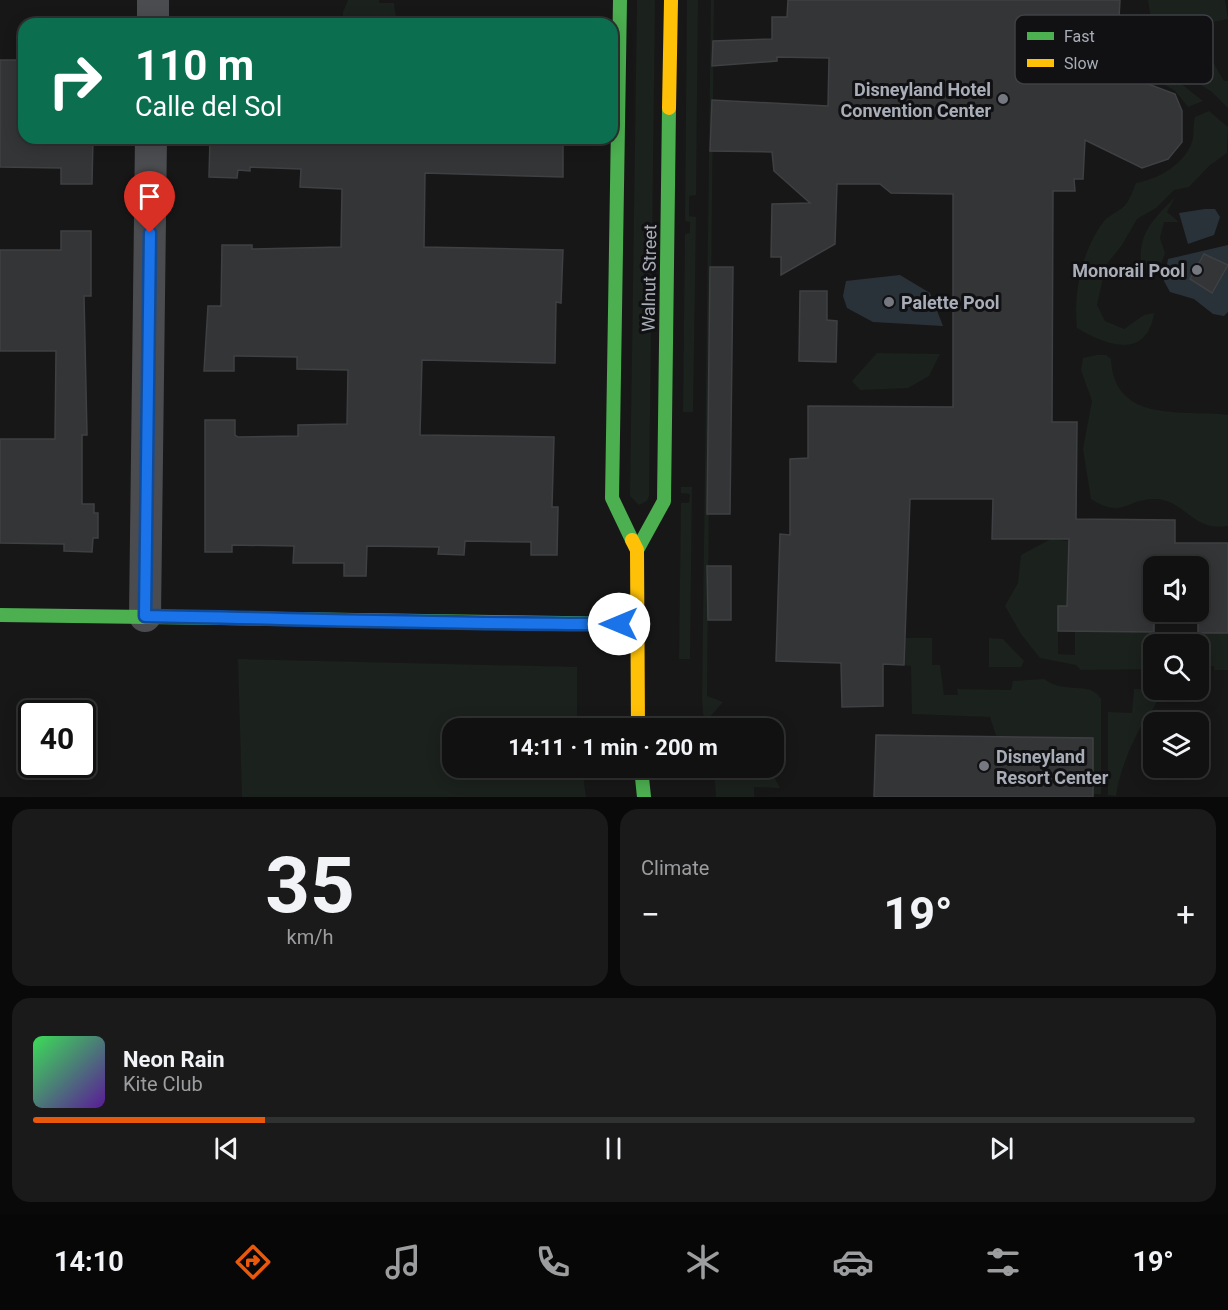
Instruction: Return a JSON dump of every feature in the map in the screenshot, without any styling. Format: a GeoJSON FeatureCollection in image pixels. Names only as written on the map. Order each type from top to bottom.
{"type":"FeatureCollection","features":[{"type":"Feature","properties":{"kind":"street"},"geometry":{"type":"LineString","coordinates":[[153,0],[153,18]]}},
{"type":"Feature","properties":{"kind":"street","name":"Walnut Street"},"geometry":{"type":"LineString","coordinates":[[618,124],[620,0]]}},
{"type":"Feature","properties":{"kind":"street","name":"Walnut Street"},"geometry":{"type":"LineString","coordinates":[[637,550],[664,501],[671,0]]}},
{"type":"Feature","properties":{"kind":"street"},"geometry":{"type":"LineString","coordinates":[[145,616],[152,144]]}},
{"type":"Feature","properties":{"kind":"street","name":"Walnut Street"},"geometry":{"type":"LineString","coordinates":[[618,144],[612,498],[637,550],[639,718]]}},
{"type":"Feature","properties":{"kind":"street"},"geometry":{"type":"LineString","coordinates":[[0,615],[383,620],[462,624],[637,624]]}},
{"type":"Feature","properties":{"kind":"street"},"geometry":{"type":"LineString","coordinates":[[642,778],[644,797]]}},
{"type":"Feature","properties":{"kind":"shaded area"},"geometry":{"type":"Polygon","coordinates":[[[348,0],[379,0],[379,3],[394,3],[396,18],[343,18],[348,0]]]}},
{"type":"Feature","properties":{"kind":"shaded area"},"geometry":{"type":"Polygon","coordinates":[[[637,0],[655,0],[649,496],[647,501],[639,505],[630,496],[637,0]]]}},
{"type":"Feature","properties":{"kind":"shaded area"},"geometry":{"type":"Polygon","coordinates":[[[687,0],[698,0],[696,195],[689,196],[689,216],[696,217],[693,412],[683,412],[685,234],[690,233],[690,222],[685,221],[687,0]]]}},
{"type":"Feature","properties":{"kind":"shaded area"},"geometry":{"type":"Polygon","coordinates":[[[711,0],[714,0],[707,696],[723,702],[709,718],[704,718],[711,0]]]}},
{"type":"Feature","properties":{"kind":"shaded area"},"geometry":{"type":"Polygon","coordinates":[[[1148,0],[1225,0],[1228,19],[1213,22],[1213,15],[1150,15],[1148,0]]]}},
{"type":"Feature","properties":{"kind":"shaded area"},"geometry":{"type":"Polygon","coordinates":[[[1213,63],[1224,81],[1228,81],[1228,108],[1212,92],[1199,84],[1213,84],[1213,63]]]}},
{"type":"Feature","properties":{"kind":"shaded area"},"geometry":{"type":"Polygon","coordinates":[[[1164,84],[1181,84],[1203,101],[1188,107],[1175,91],[1164,84]]]}},
{"type":"Feature","properties":{"kind":"shaded area"},"geometry":{"type":"Polygon","coordinates":[[[1209,111],[1228,127],[1227,153],[1209,166],[1189,187],[1174,190],[1156,208],[1137,219],[1122,245],[1106,265],[1097,305],[1105,321],[1124,329],[1144,315],[1154,313],[1150,328],[1143,338],[1124,345],[1101,340],[1077,328],[1078,286],[1085,258],[1096,232],[1106,219],[1126,204],[1136,183],[1160,175],[1181,159],[1192,142],[1195,117],[1209,111]]]}},
{"type":"Feature","properties":{"kind":"shaded area"},"geometry":{"type":"Polygon","coordinates":[[[1175,197],[1167,212],[1179,222],[1164,222],[1160,238],[1165,253],[1158,273],[1141,265],[1142,244],[1154,219],[1175,197]]]}},
{"type":"Feature","properties":{"kind":"shaded area"},"geometry":{"type":"Polygon","coordinates":[[[1215,209],[1220,217],[1214,235],[1188,244],[1179,213],[1215,209]]]}},
{"type":"Feature","properties":{"kind":"shaded area","name":"Monorail Pool"},"geometry":{"type":"Polygon","coordinates":[[[1228,245],[1228,312],[1224,316],[1213,314],[1194,299],[1170,292],[1164,281],[1168,259],[1228,245]]]}},
{"type":"Feature","properties":{"kind":"shaded area","name":"Palette Pool"},"geometry":{"type":"Polygon","coordinates":[[[900,275],[930,293],[943,326],[873,322],[847,308],[843,296],[846,281],[900,275]]]}},
{"type":"Feature","properties":{"kind":"shaded area"},"geometry":{"type":"Polygon","coordinates":[[[877,353],[940,354],[929,376],[908,388],[860,390],[852,381],[877,353]]]}},
{"type":"Feature","properties":{"kind":"shaded area"},"geometry":{"type":"Polygon","coordinates":[[[1106,355],[1111,359],[1115,380],[1124,395],[1138,404],[1154,410],[1228,415],[1228,526],[1206,525],[1176,505],[1157,499],[1147,499],[1111,508],[1091,499],[1083,449],[1092,401],[1081,370],[1083,358],[1106,355]]]}},
{"type":"Feature","properties":{"kind":"shaded area"},"geometry":{"type":"Polygon","coordinates":[[[681,487],[692,487],[690,659],[679,659],[681,503],[689,503],[690,494],[681,493],[681,487]]]}},
{"type":"Feature","properties":{"kind":"shaded area"},"geometry":{"type":"Polygon","coordinates":[[[1051,539],[1069,541],[1067,606],[1058,606],[1058,654],[1075,655],[1075,631],[1228,633],[1228,670],[1214,670],[1214,666],[1209,666],[1209,634],[1143,634],[1143,669],[1081,670],[1076,665],[1040,658],[1021,634],[1005,606],[1018,583],[1021,555],[1051,539]]]}},
{"type":"Feature","properties":{"kind":"shaded area"},"geometry":{"type":"Polygon","coordinates":[[[905,638],[932,638],[932,665],[940,665],[944,695],[958,695],[957,689],[1011,690],[1013,681],[1044,679],[1052,684],[1091,690],[1096,693],[1101,699],[1101,794],[1093,794],[1093,738],[997,738],[990,717],[912,714],[911,666],[904,665],[905,638]]]}},
{"type":"Feature","properties":{"kind":"shaded area"},"geometry":{"type":"Polygon","coordinates":[[[989,638],[1003,639],[1024,661],[1021,667],[989,667],[989,638]]]}},
{"type":"Feature","properties":{"kind":"shaded area"},"geometry":{"type":"Polygon","coordinates":[[[238,659],[577,667],[577,718],[442,718],[442,778],[583,778],[586,797],[242,797],[238,659]]]}},
{"type":"Feature","properties":{"kind":"shaded area"},"geometry":{"type":"Polygon","coordinates":[[[1134,689],[1143,689],[1143,700],[1157,700],[1151,712],[1143,712],[1143,724],[1122,771],[1116,796],[1108,795],[1108,712],[1132,713],[1134,689]]]}},
{"type":"Feature","properties":{"kind":"shaded area"},"geometry":{"type":"Polygon","coordinates":[[[775,778],[780,788],[754,787],[754,797],[716,797],[715,780],[775,778]]]}},
{"type":"Feature","properties":{"kind":"building"},"geometry":{"type":"Polygon","coordinates":[[[788,0],[1120,0],[1119,15],[1015,15],[1015,84],[1148,84],[1175,94],[1182,111],[1182,142],[1168,159],[1142,168],[1085,140],[1083,179],[1074,179],[1075,191],[1053,191],[1052,422],[1077,422],[1076,519],[1175,520],[1175,543],[1228,543],[1228,633],[1198,633],[1198,622],[1209,622],[1209,556],[1143,556],[1143,622],[1154,622],[1154,632],[1058,631],[1058,606],[1067,606],[1069,539],[992,539],[993,499],[910,499],[904,665],[883,664],[883,706],[842,707],[841,663],[776,661],[780,534],[790,535],[790,459],[808,458],[808,406],[953,407],[953,194],[891,193],[880,184],[837,184],[835,244],[781,275],[781,257],[771,257],[772,204],[810,203],[774,171],[772,152],[710,151],[712,100],[828,106],[829,58],[777,57],[777,61],[712,66],[713,41],[772,39],[772,17],[787,17],[788,0]]]}},
{"type":"Feature","properties":{"kind":"building"},"geometry":{"type":"Polygon","coordinates":[[[0,60],[18,60],[18,144],[93,144],[92,184],[61,184],[61,168],[0,167],[0,60]]]}},
{"type":"Feature","properties":{"kind":"building"},"geometry":{"type":"Polygon","coordinates":[[[210,144],[563,144],[563,177],[425,173],[424,247],[563,250],[561,303],[556,302],[555,363],[422,360],[420,435],[554,437],[552,507],[558,507],[557,555],[531,555],[531,542],[465,541],[464,555],[438,554],[439,547],[367,546],[366,576],[344,576],[344,563],[293,563],[294,546],[232,545],[232,552],[205,552],[205,420],[235,420],[235,435],[238,437],[298,436],[298,425],[347,424],[348,370],[297,369],[297,357],[234,356],[234,371],[204,371],[208,306],[221,306],[222,245],[252,245],[252,249],[341,247],[342,189],[300,187],[301,169],[250,167],[250,171],[238,170],[237,178],[209,177],[210,144]]]}},
{"type":"Feature","properties":{"kind":"building"},"geometry":{"type":"Polygon","coordinates":[[[61,231],[91,231],[91,296],[84,296],[87,435],[82,435],[82,504],[94,504],[94,513],[98,513],[98,538],[93,538],[92,552],[64,551],[64,544],[0,543],[0,439],[55,439],[56,351],[0,351],[0,250],[61,250],[61,231]]]}},
{"type":"Feature","properties":{"kind":"building"},"geometry":{"type":"Polygon","coordinates":[[[1204,254],[1228,265],[1212,293],[1190,279],[1204,254]]]}},
{"type":"Feature","properties":{"kind":"building"},"geometry":{"type":"Polygon","coordinates":[[[710,267],[733,267],[730,514],[707,514],[710,267]]]}},
{"type":"Feature","properties":{"kind":"building"},"geometry":{"type":"Polygon","coordinates":[[[800,291],[827,291],[827,320],[837,321],[836,362],[799,361],[800,291]]]}},
{"type":"Feature","properties":{"kind":"building"},"geometry":{"type":"Polygon","coordinates":[[[707,566],[731,566],[731,620],[708,620],[707,566]]]}},
{"type":"Feature","properties":{"kind":"building","name":"Disneyland Resort Center"},"geometry":{"type":"Polygon","coordinates":[[[876,735],[1093,738],[1093,797],[874,797],[876,735]]]}},
{"type":"Feature","properties":{"kind":"traffic: fast"},"geometry":{"type":"LineString","coordinates":[[618,124],[620,0]]}},
{"type":"Feature","properties":{"kind":"traffic: fast"},"geometry":{"type":"LineString","coordinates":[[637,550],[664,501],[669,108]]}},
{"type":"Feature","properties":{"kind":"traffic: fast"},"geometry":{"type":"LineString","coordinates":[[618,144],[612,498],[632,540]]}},
{"type":"Feature","properties":{"kind":"traffic: fast"},"geometry":{"type":"LineString","coordinates":[[0,615],[637,624]]}},
{"type":"Feature","properties":{"kind":"traffic: fast"},"geometry":{"type":"LineString","coordinates":[[642,778],[644,797]]}},
{"type":"Feature","properties":{"kind":"traffic: slow"},"geometry":{"type":"LineString","coordinates":[[669,108],[671,0]]}},
{"type":"Feature","properties":{"kind":"traffic: slow"},"geometry":{"type":"LineString","coordinates":[[632,540],[637,550],[638,718]]}},
{"type":"Feature","properties":{"kind":"place","name":"Disneyland Hotel Convention Center"},"geometry":{"type":"Point","coordinates":[1003,99]}},
{"type":"Feature","properties":{"kind":"place","name":"Monorail Pool"},"geometry":{"type":"Point","coordinates":[1197,270]}},
{"type":"Feature","properties":{"kind":"place","name":"Palette Pool"},"geometry":{"type":"Point","coordinates":[889,302]}},
{"type":"Feature","properties":{"kind":"place","name":"Disneyland Resort Center"},"geometry":{"type":"Point","coordinates":[984,766]}},
{"type":"Feature","properties":{"kind":"route"},"geometry":{"type":"LineString","coordinates":[[150,233],[145,616],[383,620],[462,624],[619,624]]}}]}
